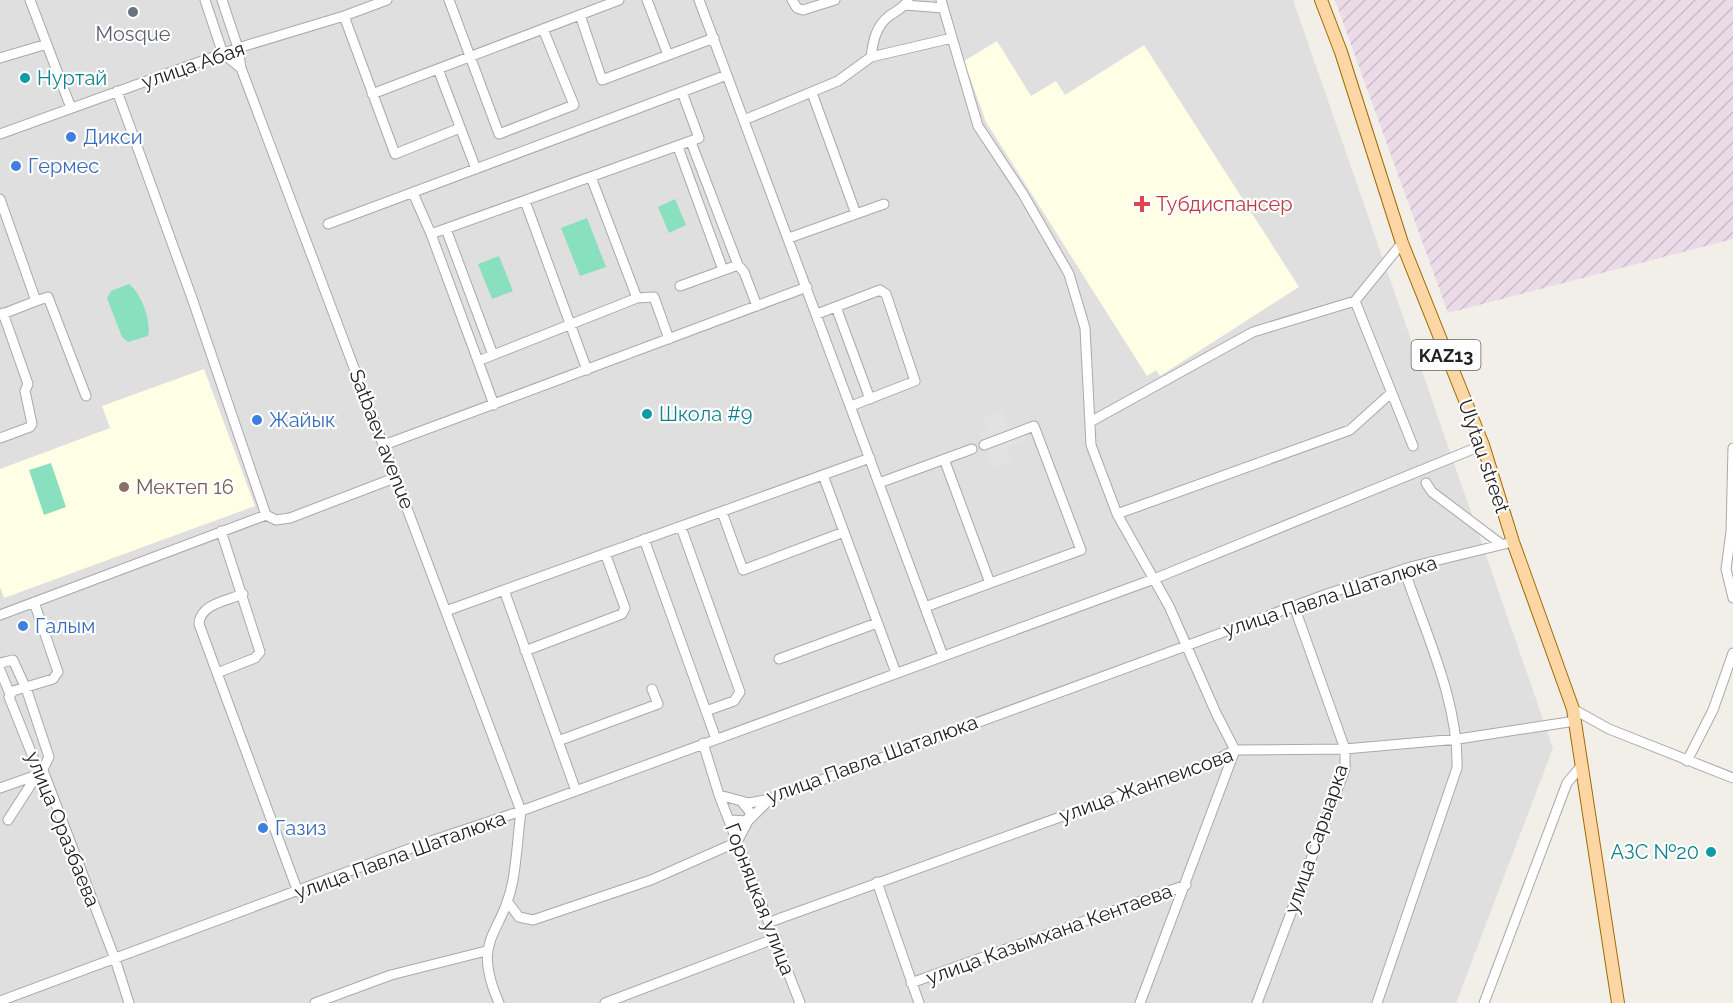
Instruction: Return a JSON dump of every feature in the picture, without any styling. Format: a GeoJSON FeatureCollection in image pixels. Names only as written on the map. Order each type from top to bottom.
{"type":"FeatureCollection","features":[{"type":"Feature","properties":{"kind":"main road","name":"Ulytau street"},"geometry":{"type":"LineString","coordinates":[[1321,0],[1341,52],[1402,243],[1483,445],[1507,543],[1574,715]]}},
{"type":"Feature","properties":{"kind":"main road","name":"KAZ13"},"geometry":{"type":"LineString","coordinates":[[1574,715],[1618,1003]]}},
{"type":"Feature","properties":{"kind":"street"},"geometry":{"type":"LineString","coordinates":[[30,0],[71,108]]}},
{"type":"Feature","properties":{"kind":"street"},"geometry":{"type":"LineString","coordinates":[[205,0],[223,54],[241,68]]}},
{"type":"Feature","properties":{"kind":"street","name":"Satbaev avenue"},"geometry":{"type":"LineString","coordinates":[[222,0],[238,48],[241,68],[521,811]]}},
{"type":"Feature","properties":{"kind":"street","name":"улица Абая"},"geometry":{"type":"LineString","coordinates":[[0,134],[238,48],[344,16],[387,0]]}},
{"type":"Feature","properties":{"kind":"street"},"geometry":{"type":"LineString","coordinates":[[449,0],[499,134],[574,105],[543,29]]}},
{"type":"Feature","properties":{"kind":"street"},"geometry":{"type":"LineString","coordinates":[[372,94],[619,0]]}},
{"type":"Feature","properties":{"kind":"street"},"geometry":{"type":"LineString","coordinates":[[647,0],[668,56]]}},
{"type":"Feature","properties":{"kind":"street"},"geometry":{"type":"LineString","coordinates":[[699,0],[943,656]]}},
{"type":"Feature","properties":{"kind":"street"},"geometry":{"type":"LineString","coordinates":[[792,0],[797,8],[803,10],[835,0]]}},
{"type":"Feature","properties":{"kind":"street"},"geometry":{"type":"LineString","coordinates":[[871,57],[873,40],[882,22],[906,2],[942,4],[978,126],[1023,194],[1069,274],[1085,328],[1091,445],[1118,514],[1187,644],[1216,712],[1236,750],[1140,1003]]}},
{"type":"Feature","properties":{"kind":"street"},"geometry":{"type":"LineString","coordinates":[[580,15],[602,80],[714,38]]}},
{"type":"Feature","properties":{"kind":"street"},"geometry":{"type":"LineString","coordinates":[[344,16],[395,154],[460,128]]}},
{"type":"Feature","properties":{"kind":"street"},"geometry":{"type":"LineString","coordinates":[[744,120],[838,81],[871,57],[952,38]]}},
{"type":"Feature","properties":{"kind":"street"},"geometry":{"type":"LineString","coordinates":[[0,58],[47,44]]}},
{"type":"Feature","properties":{"kind":"street"},"geometry":{"type":"LineString","coordinates":[[438,69],[476,169]]}},
{"type":"Feature","properties":{"kind":"street"},"geometry":{"type":"LineString","coordinates":[[328,224],[727,75]]}},
{"type":"Feature","properties":{"kind":"street"},"geometry":{"type":"LineString","coordinates":[[117,91],[193,301],[266,515],[276,520],[290,518],[397,477]]}},
{"type":"Feature","properties":{"kind":"street"},"geometry":{"type":"LineString","coordinates":[[431,234],[699,138],[682,92]]}},
{"type":"Feature","properties":{"kind":"street"},"geometry":{"type":"LineString","coordinates":[[812,93],[856,214]]}},
{"type":"Feature","properties":{"kind":"street"},"geometry":{"type":"LineString","coordinates":[[691,142],[738,265],[744,272],[757,306]]}},
{"type":"Feature","properties":{"kind":"street"},"geometry":{"type":"LineString","coordinates":[[678,147],[723,270]]}},
{"type":"Feature","properties":{"kind":"street"},"geometry":{"type":"LineString","coordinates":[[591,177],[637,298]]}},
{"type":"Feature","properties":{"kind":"street"},"geometry":{"type":"LineString","coordinates":[[413,193],[431,234],[494,405]]}},
{"type":"Feature","properties":{"kind":"street"},"geometry":{"type":"LineString","coordinates":[[0,199],[36,302]]}},
{"type":"Feature","properties":{"kind":"street"},"geometry":{"type":"LineString","coordinates":[[525,201],[587,370]]}},
{"type":"Feature","properties":{"kind":"street"},"geometry":{"type":"LineString","coordinates":[[789,238],[884,204]]}},
{"type":"Feature","properties":{"kind":"street"},"geometry":{"type":"LineString","coordinates":[[446,229],[493,355]]}},
{"type":"Feature","properties":{"kind":"street"},"geometry":{"type":"LineString","coordinates":[[1090,422],[1253,332],[1355,301],[1402,243]]}},
{"type":"Feature","properties":{"kind":"street"},"geometry":{"type":"LineString","coordinates":[[680,286],[738,265]]}},
{"type":"Feature","properties":{"kind":"street"},"geometry":{"type":"LineString","coordinates":[[384,445],[807,287]]}},
{"type":"Feature","properties":{"kind":"street"},"geometry":{"type":"LineString","coordinates":[[817,314],[880,290],[886,294],[915,381],[850,406]]}},
{"type":"Feature","properties":{"kind":"street"},"geometry":{"type":"LineString","coordinates":[[0,438],[30,428],[32,424],[25,391],[28,384],[2,314],[48,297],[86,396]]}},
{"type":"Feature","properties":{"kind":"street"},"geometry":{"type":"LineString","coordinates":[[478,361],[571,322],[637,298],[654,297],[669,339]]}},
{"type":"Feature","properties":{"kind":"street"},"geometry":{"type":"LineString","coordinates":[[1355,301],[1413,446]]}},
{"type":"Feature","properties":{"kind":"street"},"geometry":{"type":"LineString","coordinates":[[836,307],[870,399]]}},
{"type":"Feature","properties":{"kind":"street"},"geometry":{"type":"LineString","coordinates":[[1118,514],[1350,430],[1391,393]]}},
{"type":"Feature","properties":{"kind":"street"},"geometry":{"type":"LineString","coordinates":[[925,607],[1081,550],[1034,426],[984,445]]}},
{"type":"Feature","properties":{"kind":"street","name":"улица Павла Шаталюка"},"geometry":{"type":"LineString","coordinates":[[0,1001],[13,1000],[115,959],[425,843],[521,811],[703,742],[1154,579],[1483,445]]}},
{"type":"Feature","properties":{"kind":"street"},"geometry":{"type":"LineString","coordinates":[[879,483],[972,448]]}},
{"type":"Feature","properties":{"kind":"street"},"geometry":{"type":"LineString","coordinates":[[1733,448],[1731,532],[1726,569],[1733,598]]}},
{"type":"Feature","properties":{"kind":"street"},"geometry":{"type":"LineString","coordinates":[[446,610],[870,458]]}},
{"type":"Feature","properties":{"kind":"street"},"geometry":{"type":"LineString","coordinates":[[944,459],[990,583]]}},
{"type":"Feature","properties":{"kind":"street"},"geometry":{"type":"LineString","coordinates":[[823,475],[896,673]]}},
{"type":"Feature","properties":{"kind":"street"},"geometry":{"type":"LineString","coordinates":[[1426,483],[1432,492],[1507,543]]}},
{"type":"Feature","properties":{"kind":"street"},"geometry":{"type":"LineString","coordinates":[[722,512],[743,570],[844,532]]}},
{"type":"Feature","properties":{"kind":"street"},"geometry":{"type":"LineString","coordinates":[[0,615],[266,515]]}},
{"type":"Feature","properties":{"kind":"street"},"geometry":{"type":"LineString","coordinates":[[681,527],[740,692],[735,701],[706,711]]}},
{"type":"Feature","properties":{"kind":"street"},"geometry":{"type":"LineString","coordinates":[[217,673],[255,658],[260,652],[243,594],[220,531]]}},
{"type":"Feature","properties":{"kind":"street"},"geometry":{"type":"LineString","coordinates":[[644,539],[716,739]]}},
{"type":"Feature","properties":{"kind":"street","name":"улица Павла Шаталюка"},"geometry":{"type":"LineString","coordinates":[[719,795],[741,801],[770,799],[1293,606],[1404,569],[1507,543]]}},
{"type":"Feature","properties":{"kind":"street"},"geometry":{"type":"LineString","coordinates":[[525,651],[622,614],[625,608],[605,554]]}},
{"type":"Feature","properties":{"kind":"street"},"geometry":{"type":"LineString","coordinates":[[1377,1003],[1457,768],[1458,739],[1451,709],[1404,569]]}},
{"type":"Feature","properties":{"kind":"street"},"geometry":{"type":"LineString","coordinates":[[504,590],[576,790]]}},
{"type":"Feature","properties":{"kind":"street"},"geometry":{"type":"LineString","coordinates":[[243,594],[203,609],[199,617],[199,624],[298,892]]}},
{"type":"Feature","properties":{"kind":"street"},"geometry":{"type":"LineString","coordinates":[[11,692],[52,679],[58,672],[34,602]]}},
{"type":"Feature","properties":{"kind":"street","name":"улица Сарыарка"},"geometry":{"type":"LineString","coordinates":[[1257,1003],[1345,769],[1345,749],[1293,606]]}},
{"type":"Feature","properties":{"kind":"street"},"geometry":{"type":"LineString","coordinates":[[778,659],[877,623]]}},
{"type":"Feature","properties":{"kind":"street"},"geometry":{"type":"LineString","coordinates":[[1688,761],[1713,710],[1733,652]]}},
{"type":"Feature","properties":{"kind":"street"},"geometry":{"type":"LineString","coordinates":[[0,663],[13,660],[49,757],[8,820]]}},
{"type":"Feature","properties":{"kind":"street","name":"улица Оразбаева"},"geometry":{"type":"LineString","coordinates":[[0,670],[11,692],[35,762],[115,959],[129,1003]]}},
{"type":"Feature","properties":{"kind":"street"},"geometry":{"type":"LineString","coordinates":[[558,741],[658,704],[652,690]]}},
{"type":"Feature","properties":{"kind":"street"},"geometry":{"type":"LineString","coordinates":[[1574,715],[1733,778]]}},
{"type":"Feature","properties":{"kind":"street","name":"улица Жанпеисова"},"geometry":{"type":"LineString","coordinates":[[770,922],[1212,762],[1236,750],[1345,749],[1458,739],[1574,715]]}},
{"type":"Feature","properties":{"kind":"street"},"geometry":{"type":"LineString","coordinates":[[703,742],[719,795]]}},
{"type":"Feature","properties":{"kind":"street"},"geometry":{"type":"LineString","coordinates":[[1484,1003],[1567,783],[1582,765]]}},
{"type":"Feature","properties":{"kind":"street"},"geometry":{"type":"LineString","coordinates":[[0,788],[41,772]]}},
{"type":"Feature","properties":{"kind":"street","name":"Горняцкая улица"},"geometry":{"type":"LineString","coordinates":[[719,795],[800,1003]]}},
{"type":"Feature","properties":{"kind":"street"},"geometry":{"type":"LineString","coordinates":[[507,901],[519,917],[533,920],[651,880],[737,842],[748,820],[770,799]]}},
{"type":"Feature","properties":{"kind":"street"},"geometry":{"type":"LineString","coordinates":[[741,801],[748,807],[748,820],[727,816],[732,804],[741,801]]}},
{"type":"Feature","properties":{"kind":"street"},"geometry":{"type":"LineString","coordinates":[[499,1003],[491,984],[486,951],[507,901],[513,880],[521,811]]}},
{"type":"Feature","properties":{"kind":"street"},"geometry":{"type":"LineString","coordinates":[[877,882],[919,1003]]}},
{"type":"Feature","properties":{"kind":"street","name":"улица Казымхана Кентаева"},"geometry":{"type":"LineString","coordinates":[[912,982],[1186,885]]}},
{"type":"Feature","properties":{"kind":"street"},"geometry":{"type":"LineString","coordinates":[[605,1003],[776,938]]}},
{"type":"Feature","properties":{"kind":"street"},"geometry":{"type":"LineString","coordinates":[[315,1003],[391,975],[486,951]]}},
{"type":"Feature","properties":{"kind":"shaded area"},"geometry":{"type":"Polygon","coordinates":[[[0,0],[1293,0],[1553,748],[1456,1003],[0,1003],[0,0]]]}},
{"type":"Feature","properties":{"kind":"shaded area"},"geometry":{"type":"Polygon","coordinates":[[[1335,0],[1733,0],[1733,239],[1448,313],[1335,0]]]}},
{"type":"Feature","properties":{"kind":"shaded area","name":"Тубдиспансер"},"geometry":{"type":"Polygon","coordinates":[[[997,41],[1031,96],[1056,81],[1065,95],[1144,45],[1299,287],[1160,376],[1156,370],[1147,376],[986,122],[964,61],[997,41]]]}},
{"type":"Feature","properties":{"kind":"shaded area","name":"Мектеп 16"},"geometry":{"type":"Polygon","coordinates":[[[204,369],[255,506],[4,598],[0,587],[0,469],[110,428],[102,406],[204,369]]]}},
{"type":"Feature","properties":{"kind":"shaded area"},"geometry":{"type":"Polygon","coordinates":[[[1003,411],[1012,434],[1023,430],[1027,440],[1007,447],[1011,460],[993,467],[980,433],[987,430],[983,418],[1003,411]]]}},
{"type":"Feature","properties":{"kind":"green space"},"geometry":{"type":"Polygon","coordinates":[[[675,199],[686,225],[669,233],[658,207],[675,199]]]}},
{"type":"Feature","properties":{"kind":"green space"},"geometry":{"type":"Polygon","coordinates":[[[587,218],[606,267],[580,276],[561,228],[587,218]]]}},
{"type":"Feature","properties":{"kind":"green space"},"geometry":{"type":"Polygon","coordinates":[[[499,256],[513,291],[492,299],[478,264],[499,256]]]}},
{"type":"Feature","properties":{"kind":"green space"},"geometry":{"type":"Polygon","coordinates":[[[129,284],[138,294],[147,316],[149,330],[148,336],[128,342],[122,337],[107,298],[111,291],[129,284]]]}},
{"type":"Feature","properties":{"kind":"green space"},"geometry":{"type":"Polygon","coordinates":[[[51,463],[66,507],[44,515],[29,470],[51,463]]]}},
{"type":"Feature","properties":{"kind":"place","name":"Mosque"},"geometry":{"type":"Point","coordinates":[133,12]}},
{"type":"Feature","properties":{"kind":"place","name":"Нуртай"},"geometry":{"type":"Point","coordinates":[25,78]}},
{"type":"Feature","properties":{"kind":"place","name":"Дикси"},"geometry":{"type":"Point","coordinates":[71,137]}},
{"type":"Feature","properties":{"kind":"place","name":"Гермес"},"geometry":{"type":"Point","coordinates":[16,166]}},
{"type":"Feature","properties":{"kind":"place","name":"Тубдиспансер"},"geometry":{"type":"Point","coordinates":[1142,204]}},
{"type":"Feature","properties":{"kind":"place","name":"Школа #9"},"geometry":{"type":"Point","coordinates":[647,414]}},
{"type":"Feature","properties":{"kind":"place","name":"Жайык"},"geometry":{"type":"Point","coordinates":[257,420]}},
{"type":"Feature","properties":{"kind":"place","name":"Мектеп 16"},"geometry":{"type":"Point","coordinates":[124,487]}},
{"type":"Feature","properties":{"kind":"place","name":"Галым"},"geometry":{"type":"Point","coordinates":[23,626]}},
{"type":"Feature","properties":{"kind":"place","name":"Газиз"},"geometry":{"type":"Point","coordinates":[263,828]}},
{"type":"Feature","properties":{"kind":"place","name":"АЗС №20"},"geometry":{"type":"Point","coordinates":[1711,852]}}]}
